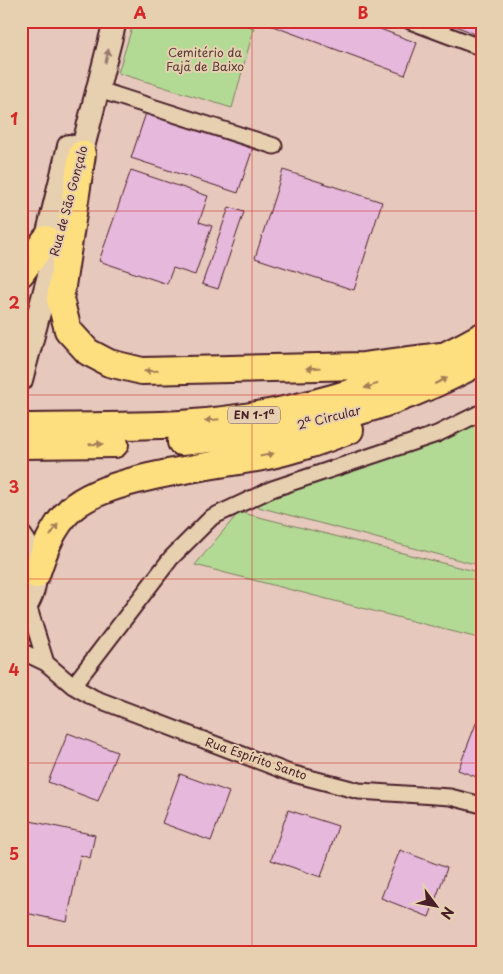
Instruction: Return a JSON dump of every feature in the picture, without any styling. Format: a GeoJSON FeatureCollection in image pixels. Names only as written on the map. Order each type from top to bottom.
{"type":"FeatureCollection","features":[{"type":"Feature","properties":{"kind":"highway"},"geometry":{"type":"LineString","coordinates":[[82,154],[60,299],[68,330],[88,352],[109,363],[142,371],[364,366],[448,355]]}},
{"type":"Feature","properties":{"kind":"highway"},"geometry":{"type":"LineString","coordinates":[[21,273],[46,239]]}},
{"type":"Feature","properties":{"kind":"highway","name":"2ª Circular"},"geometry":{"type":"LineString","coordinates":[[49,436],[251,416],[329,399],[390,380],[448,355],[482,336]]}},
{"type":"Feature","properties":{"kind":"highway","name":"2ª Circular"},"geometry":{"type":"LineString","coordinates":[[49,436],[180,442],[252,436],[326,422],[398,399],[482,360]]}},
{"type":"Feature","properties":{"kind":"highway"},"geometry":{"type":"LineString","coordinates":[[36,575],[48,540],[59,523],[70,510],[90,496],[121,484],[268,456],[312,444],[374,422],[398,399]]}},
{"type":"Feature","properties":{"kind":"highway","name":"EN 1-1ª"},"geometry":{"type":"LineString","coordinates":[[21,427],[49,436]]}},
{"type":"Feature","properties":{"kind":"highway","name":"EN 1-1ª"},"geometry":{"type":"LineString","coordinates":[[21,445],[49,436]]}},
{"type":"Feature","properties":{"kind":"main road","name":"Rua de São Gonçalo"},"geometry":{"type":"LineString","coordinates":[[21,334],[100,21]]}},
{"type":"Feature","properties":{"kind":"main road","name":"Rua de São Gonçalo"},"geometry":{"type":"LineString","coordinates":[[21,380],[99,90],[115,21]]}},
{"type":"Feature","properties":{"kind":"main road"},"geometry":{"type":"LineString","coordinates":[[21,538],[32,555],[36,575],[34,591],[24,609]]}},
{"type":"Feature","properties":{"kind":"street"},"geometry":{"type":"LineString","coordinates":[[410,21],[482,48]]}},
{"type":"Feature","properties":{"kind":"street"},"geometry":{"type":"LineString","coordinates":[[99,90],[274,146]]}},
{"type":"Feature","properties":{"kind":"street"},"geometry":{"type":"LineString","coordinates":[[73,686],[171,558],[212,517],[272,489],[438,434],[482,412]]}},
{"type":"Feature","properties":{"kind":"street"},"geometry":{"type":"LineString","coordinates":[[24,609],[46,663]]}},
{"type":"Feature","properties":{"kind":"street","name":"Rua Espírito Santo"},"geometry":{"type":"LineString","coordinates":[[21,650],[46,663],[73,686],[94,698],[290,773],[359,791],[450,797],[482,805]]}},
{"type":"Feature","properties":{"kind":"green space","name":"Cemitério da Fajã de Baixo"},"geometry":{"type":"Polygon","coordinates":[[[134,21],[233,21],[254,28],[232,108],[118,73],[134,21]]]}},
{"type":"Feature","properties":{"kind":"green space"},"geometry":{"type":"Polygon","coordinates":[[[482,420],[482,566],[247,504],[482,420]]]}},
{"type":"Feature","properties":{"kind":"green space"},"geometry":{"type":"Polygon","coordinates":[[[239,512],[482,573],[482,639],[195,565],[239,512]]]}},
{"type":"Feature","properties":{"kind":"building"},"geometry":{"type":"Polygon","coordinates":[[[259,21],[359,21],[417,43],[405,75],[259,21]]]}},
{"type":"Feature","properties":{"kind":"building"},"geometry":{"type":"Polygon","coordinates":[[[444,21],[482,21],[482,32],[480,36],[444,21]]]}},
{"type":"Feature","properties":{"kind":"building"},"geometry":{"type":"Polygon","coordinates":[[[146,113],[253,148],[238,193],[131,158],[146,113]]]}},
{"type":"Feature","properties":{"kind":"building"},"geometry":{"type":"Polygon","coordinates":[[[131,170],[208,196],[199,222],[212,226],[195,275],[173,268],[167,284],[99,261],[131,170]]]}},
{"type":"Feature","properties":{"kind":"building"},"geometry":{"type":"Polygon","coordinates":[[[283,170],[382,202],[354,290],[255,258],[283,170]]]}},
{"type":"Feature","properties":{"kind":"building"},"geometry":{"type":"Polygon","coordinates":[[[229,207],[244,212],[218,289],[202,284],[229,207]]]}},
{"type":"Feature","properties":{"kind":"building"},"geometry":{"type":"Polygon","coordinates":[[[482,708],[482,779],[458,770],[482,708]]]}},
{"type":"Feature","properties":{"kind":"building"},"geometry":{"type":"Polygon","coordinates":[[[68,733],[117,752],[98,801],[48,782],[68,733]]]}},
{"type":"Feature","properties":{"kind":"building"},"geometry":{"type":"Polygon","coordinates":[[[180,774],[229,792],[211,841],[162,823],[180,774]]]}},
{"type":"Feature","properties":{"kind":"building"},"geometry":{"type":"Polygon","coordinates":[[[288,810],[338,826],[321,877],[271,860],[288,810]]]}},
{"type":"Feature","properties":{"kind":"building"},"geometry":{"type":"Polygon","coordinates":[[[21,819],[95,835],[90,858],[80,855],[67,922],[21,912],[21,819]]]}},
{"type":"Feature","properties":{"kind":"building"},"geometry":{"type":"Polygon","coordinates":[[[400,850],[447,868],[429,917],[381,898],[400,850]]]}},
{"type":"Feature","properties":{"kind":"building"},"geometry":{"type":"Polygon","coordinates":[[[412,948],[425,953],[410,953],[412,948]]]}}]}
